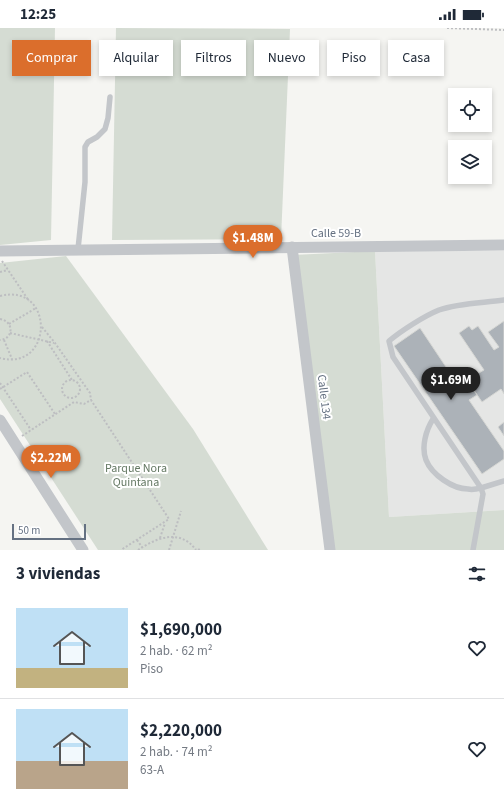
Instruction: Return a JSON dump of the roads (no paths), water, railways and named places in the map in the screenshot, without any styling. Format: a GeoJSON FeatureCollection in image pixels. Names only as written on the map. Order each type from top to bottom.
{"type":"FeatureCollection","features":[{"type":"Feature","properties":{"kind":"street","name":"Calle 59-B"},"geometry":{"type":"LineString","coordinates":[[1,256],[78,249],[504,245]]}},
{"type":"Feature","properties":{"kind":"street","name":"Calle 134"},"geometry":{"type":"LineString","coordinates":[[292,247],[330,550]]}},
{"type":"Feature","properties":{"kind":"street"},"geometry":{"type":"LineString","coordinates":[[0,420],[83,550]]}},
{"type":"Feature","properties":{"kind":"lane"},"geometry":{"type":"LineString","coordinates":[[78,249],[85,182],[84,147],[105,129],[108,118],[110,97]]}},
{"type":"Feature","properties":{"kind":"lane"},"geometry":{"type":"LineString","coordinates":[[473,550],[483,494],[481,488],[433,419],[393,357],[389,341],[401,331],[438,310],[504,300]]}},
{"type":"Feature","properties":{"kind":"lane"},"geometry":{"type":"LineString","coordinates":[[433,419],[428,426],[424,442],[426,460],[438,476],[451,485],[467,490],[481,488],[504,481]]}},
{"type":"Feature","properties":{"kind":"park label","name":"Parque Nora Quintana"},"geometry":{"type":"Point","coordinates":[136,475]}}]}
